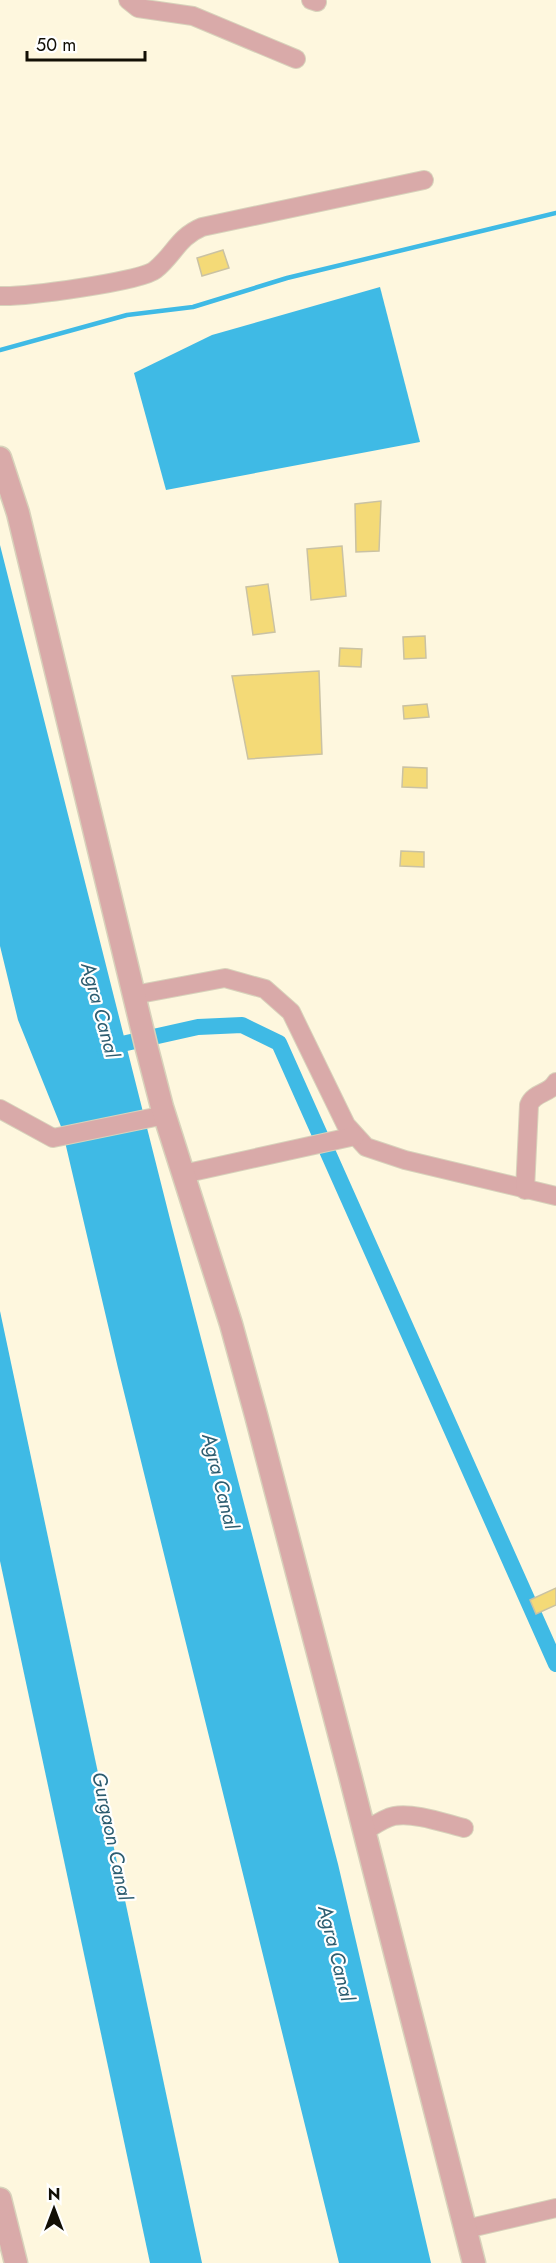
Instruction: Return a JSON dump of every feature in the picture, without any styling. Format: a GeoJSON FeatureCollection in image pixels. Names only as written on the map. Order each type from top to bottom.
{"type":"FeatureCollection","features":[{"type":"Feature","properties":{"kind":"street"},"geometry":{"type":"LineString","coordinates":[[128,0],[138,8],[193,16],[296,59]]}},
{"type":"Feature","properties":{"kind":"street"},"geometry":{"type":"LineString","coordinates":[[0,296],[42,293],[139,278],[155,270],[181,240],[191,231],[202,227],[424,180]]}},
{"type":"Feature","properties":{"kind":"street"},"geometry":{"type":"LineString","coordinates":[[0,458],[18,513],[165,1115],[231,1324],[250,1393],[365,1831],[474,2263]]}},
{"type":"Feature","properties":{"kind":"street"},"geometry":{"type":"LineString","coordinates":[[134,995],[225,978],[265,989],[291,1012],[346,1125],[366,1147],[525,1190],[556,1196]]}},
{"type":"Feature","properties":{"kind":"street"},"geometry":{"type":"LineString","coordinates":[[525,1190],[529,1105],[534,1096],[553,1088],[556,1082]]}},
{"type":"Feature","properties":{"kind":"street"},"geometry":{"type":"LineString","coordinates":[[0,1109],[53,1138],[165,1115]]}},
{"type":"Feature","properties":{"kind":"street"},"geometry":{"type":"LineString","coordinates":[[183,1174],[356,1136]]}},
{"type":"Feature","properties":{"kind":"street"},"geometry":{"type":"LineString","coordinates":[[365,1831],[389,1817],[400,1815],[464,1828]]}},
{"type":"Feature","properties":{"kind":"street"},"geometry":{"type":"LineString","coordinates":[[0,2199],[16,2263]]}},
{"type":"Feature","properties":{"kind":"street"},"geometry":{"type":"LineString","coordinates":[[466,2229],[556,2208]]}},
{"type":"Feature","properties":{"kind":"water"},"geometry":{"type":"Polygon","coordinates":[[[380,287],[420,442],[166,490],[134,373],[212,335],[380,287]]]}},
{"type":"Feature","properties":{"kind":"water","name":"Agra Canal"},"geometry":{"type":"Polygon","coordinates":[[[0,545],[172,1227],[338,1864],[431,2263],[339,2263],[118,1368],[62,1129],[18,1020],[0,946],[0,545]]]}},
{"type":"Feature","properties":{"kind":"water"},"geometry":{"type":"Polygon","coordinates":[[[0,1311],[202,2263],[150,2263],[0,1561],[0,1311]]]}},
{"type":"Feature","properties":{"kind":"building"},"geometry":{"type":"Polygon","coordinates":[[[223,250],[229,268],[202,276],[197,258],[223,250]]]}},
{"type":"Feature","properties":{"kind":"building"},"geometry":{"type":"Polygon","coordinates":[[[381,501],[379,551],[356,552],[355,504],[381,501]]]}},
{"type":"Feature","properties":{"kind":"building"},"geometry":{"type":"Polygon","coordinates":[[[342,546],[346,596],[311,600],[307,549],[342,546]]]}},
{"type":"Feature","properties":{"kind":"building"},"geometry":{"type":"Polygon","coordinates":[[[268,584],[275,632],[253,635],[246,587],[268,584]]]}},
{"type":"Feature","properties":{"kind":"building"},"geometry":{"type":"Polygon","coordinates":[[[425,636],[426,658],[404,659],[403,637],[425,636]]]}},
{"type":"Feature","properties":{"kind":"building"},"geometry":{"type":"Polygon","coordinates":[[[340,648],[362,649],[361,667],[339,666],[340,648]]]}},
{"type":"Feature","properties":{"kind":"building"},"geometry":{"type":"Polygon","coordinates":[[[319,671],[322,754],[248,759],[232,676],[319,671]]]}},
{"type":"Feature","properties":{"kind":"building"},"geometry":{"type":"Polygon","coordinates":[[[427,704],[429,717],[404,719],[403,706],[427,704]]]}},
{"type":"Feature","properties":{"kind":"building"},"geometry":{"type":"Polygon","coordinates":[[[403,767],[427,768],[427,788],[402,787],[403,767]]]}},
{"type":"Feature","properties":{"kind":"building"},"geometry":{"type":"Polygon","coordinates":[[[401,851],[424,852],[424,867],[400,866],[401,851]]]}},
{"type":"Feature","properties":{"kind":"building"},"geometry":{"type":"Polygon","coordinates":[[[556,1588],[556,1605],[536,1614],[530,1600],[556,1588]]]}},
{"type":"Feature","properties":{"kind":"waterway"},"geometry":{"type":"LineString","coordinates":[[0,350],[127,315],[193,307],[287,278],[556,213]]}},
{"type":"Feature","properties":{"kind":"waterway","name":"Agra Canal"},"geometry":{"type":"LineString","coordinates":[[104,1048],[198,1027],[242,1025],[279,1043],[556,1664]]}},
{"type":"Feature","properties":{"kind":"water label","name":"Gurgaon Canal"},"geometry":{"type":"Point","coordinates":[112,1836]}}]}
